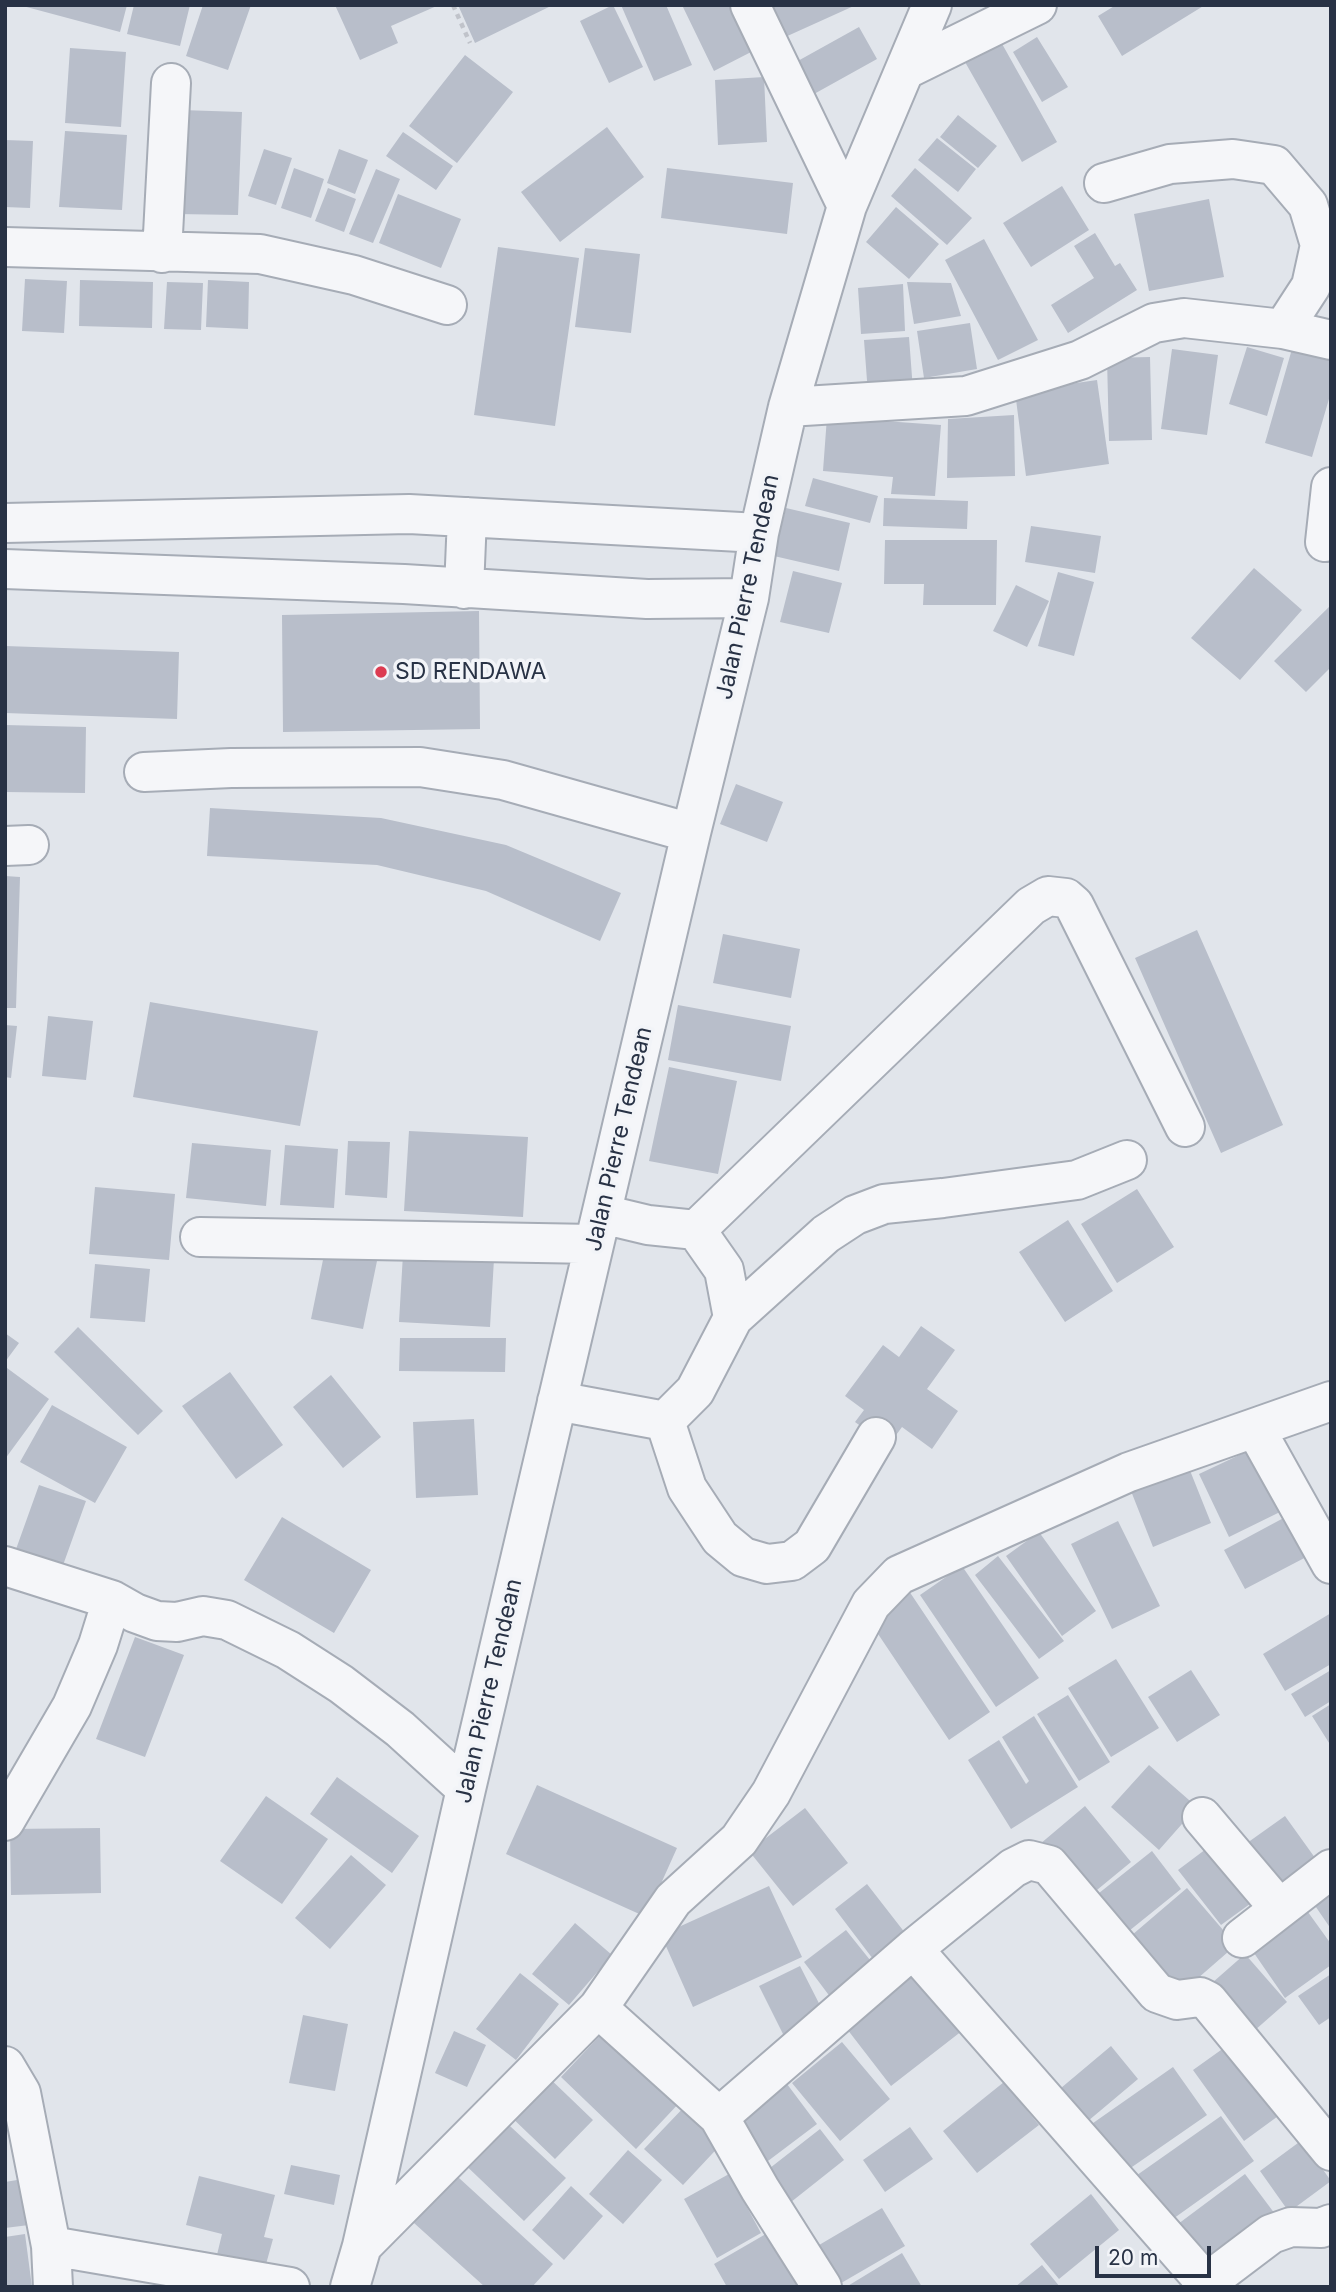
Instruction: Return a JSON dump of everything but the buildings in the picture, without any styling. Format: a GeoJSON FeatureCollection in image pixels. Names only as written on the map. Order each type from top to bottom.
{"type":"FeatureCollection","features":[{"type":"Feature","properties":{"kind":"street"},"geometry":{"type":"LineString","coordinates":[[750,5],[847,206]]}},
{"type":"Feature","properties":{"kind":"street","name":"Jalan Pierre Tendean"},"geometry":{"type":"LineString","coordinates":[[350,2287],[362,2246],[466,1789],[691,833],[749,598],[759,533],[788,407],[847,206],[932,5]]}},
{"type":"Feature","properties":{"kind":"street"},"geometry":{"type":"LineString","coordinates":[[905,70],[1037,5]]}},
{"type":"Feature","properties":{"kind":"street"},"geometry":{"type":"LineString","coordinates":[[162,253],[171,83]]}},
{"type":"Feature","properties":{"kind":"street"},"geometry":{"type":"LineString","coordinates":[[1104,183],[1170,164],[1233,159],[1274,165],[1308,205],[1320,245],[1311,286],[1283,329]]}},
{"type":"Feature","properties":{"kind":"street"},"geometry":{"type":"LineString","coordinates":[[5,247],[260,254],[354,275],[447,305]]}},
{"type":"Feature","properties":{"kind":"street"},"geometry":{"type":"LineString","coordinates":[[788,407],[966,396],[1080,360],[1154,323],[1184,318],[1283,329],[1331,340]]}},
{"type":"Feature","properties":{"kind":"street"},"geometry":{"type":"LineString","coordinates":[[1325,542],[1331,487]]}},
{"type":"Feature","properties":{"kind":"street"},"geometry":{"type":"LineString","coordinates":[[5,523],[409,514],[759,533]]}},
{"type":"Feature","properties":{"kind":"street"},"geometry":{"type":"LineString","coordinates":[[464,589],[467,517]]}},
{"type":"Feature","properties":{"kind":"street"},"geometry":{"type":"LineString","coordinates":[[5,569],[404,584],[647,599],[749,598]]}},
{"type":"Feature","properties":{"kind":"street"},"geometry":{"type":"LineString","coordinates":[[144,772],[231,768],[420,767],[503,780],[691,833]]}},
{"type":"Feature","properties":{"kind":"street"},"geometry":{"type":"LineString","coordinates":[[696,1230],[1031,905],[1048,895],[1066,898],[1074,905],[1185,1127]]}},
{"type":"Feature","properties":{"kind":"street"},"geometry":{"type":"LineString","coordinates":[[665,1421],[695,1391],[733,1318],[826,1234],[855,1215],[884,1203],[1077,1180],[1127,1160]]}},
{"type":"Feature","properties":{"kind":"street"},"geometry":{"type":"LineString","coordinates":[[200,1237],[598,1229],[648,1225],[696,1230],[724,1270],[733,1318]]}},
{"type":"Feature","properties":{"kind":"street"},"geometry":{"type":"LineString","coordinates":[[557,1401],[665,1421]]}},
{"type":"Feature","properties":{"kind":"street"},"geometry":{"type":"LineString","coordinates":[[362,2246],[598,2008],[673,1900],[713,1865],[746,1830],[771,1793],[871,1604],[899,1575],[1129,1472],[1331,1401]]}},
{"type":"Feature","properties":{"kind":"street"},"geometry":{"type":"LineString","coordinates":[[665,1421],[687,1488],[720,1538],[743,1557],[767,1564],[792,1561],[812,1546],[876,1437]]}},
{"type":"Feature","properties":{"kind":"street"},"geometry":{"type":"LineString","coordinates":[[1255,1427],[1331,1564]]}},
{"type":"Feature","properties":{"kind":"street"},"geometry":{"type":"LineString","coordinates":[[5,1566],[112,1600],[157,1621],[177,1622],[203,1616],[227,1620],[288,1650],[341,1685],[400,1729],[466,1789]]}},
{"type":"Feature","properties":{"kind":"street"},"geometry":{"type":"LineString","coordinates":[[5,1821],[72,1706],[98,1645],[112,1600]]}},
{"type":"Feature","properties":{"kind":"street"},"geometry":{"type":"LineString","coordinates":[[1202,1816],[1279,1908]]}},
{"type":"Feature","properties":{"kind":"street"},"geometry":{"type":"LineString","coordinates":[[719,2116],[913,1948],[1013,1868],[1029,1860],[1049,1865],[1157,1993],[1177,2000],[1200,1997],[1208,2001],[1331,2151]]}},
{"type":"Feature","properties":{"kind":"street"},"geometry":{"type":"LineString","coordinates":[[1242,1938],[1331,1869]]}},
{"type":"Feature","properties":{"kind":"street"},"geometry":{"type":"LineString","coordinates":[[913,1948],[1204,2285],[1271,2234],[1291,2227],[1321,2228],[1331,2224]]}},
{"type":"Feature","properties":{"kind":"street"},"geometry":{"type":"LineString","coordinates":[[598,2008],[719,2116],[760,2189],[822,2287]]}},
{"type":"Feature","properties":{"kind":"street"},"geometry":{"type":"LineString","coordinates":[[5,2066],[21,2093],[51,2246],[53,2287]]}},
{"type":"Feature","properties":{"kind":"street"},"geometry":{"type":"LineString","coordinates":[[51,2246],[290,2287]]}},
{"type":"Feature","properties":{"kind":"path"},"geometry":{"type":"LineString","coordinates":[[453,5],[470,43]]}},
{"type":"Feature","properties":{"kind":"place","name":"SD RENDAWA"},"geometry":{"type":"Point","coordinates":[381,672]}}]}
